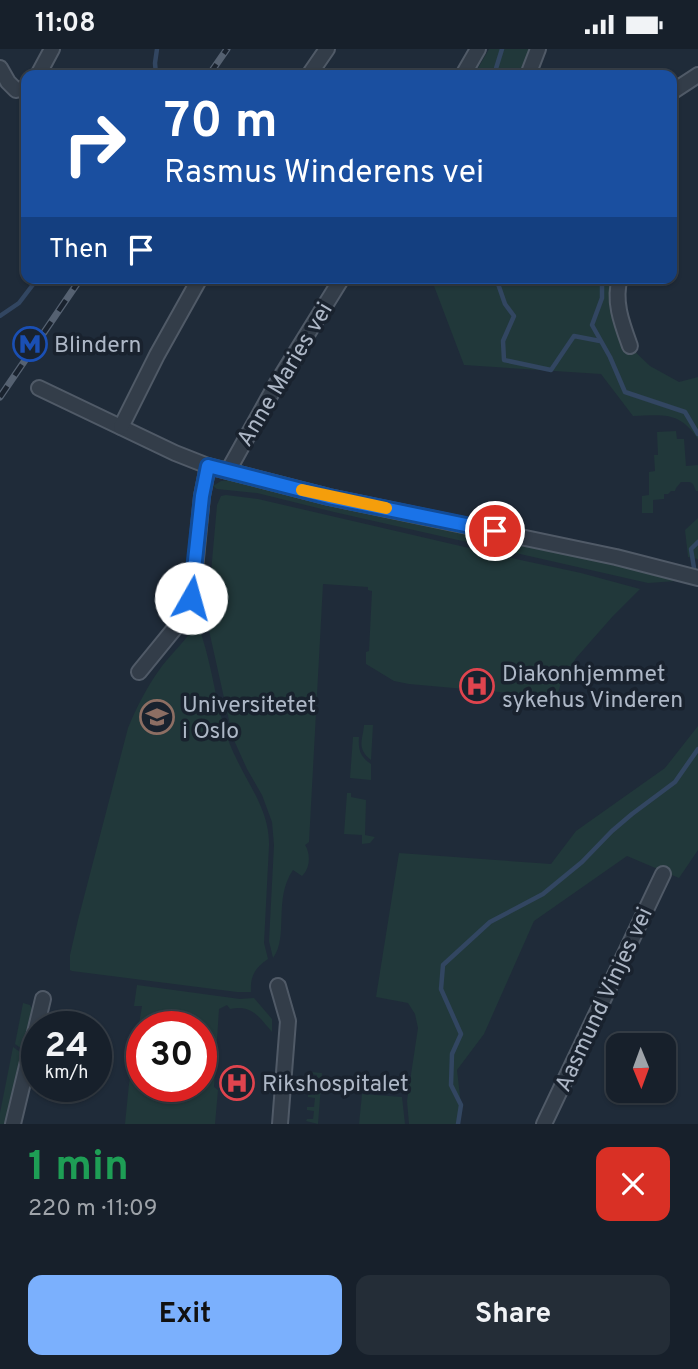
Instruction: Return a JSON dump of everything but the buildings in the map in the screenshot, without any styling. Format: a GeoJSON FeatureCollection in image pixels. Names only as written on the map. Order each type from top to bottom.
{"type":"FeatureCollection","features":[{"type":"Feature","properties":{"kind":"street"},"geometry":{"type":"LineString","coordinates":[[41,70],[52,49]]}},
{"type":"Feature","properties":{"kind":"street"},"geometry":{"type":"LineString","coordinates":[[312,70],[327,49]]}},
{"type":"Feature","properties":{"kind":"street"},"geometry":{"type":"LineString","coordinates":[[466,70],[478,49]]}},
{"type":"Feature","properties":{"kind":"street"},"geometry":{"type":"LineString","coordinates":[[530,70],[538,49]]}},
{"type":"Feature","properties":{"kind":"street"},"geometry":{"type":"LineString","coordinates":[[0,68],[8,82],[16,90],[21,89]]}},
{"type":"Feature","properties":{"kind":"street"},"geometry":{"type":"LineString","coordinates":[[677,89],[698,75]]}},
{"type":"Feature","properties":{"kind":"street"},"geometry":{"type":"LineString","coordinates":[[121,427],[197,284]]}},
{"type":"Feature","properties":{"kind":"street","name":"Anne Maries vei"},"geometry":{"type":"LineString","coordinates":[[228,471],[277,383],[338,284]]}},
{"type":"Feature","properties":{"kind":"street"},"geometry":{"type":"LineString","coordinates":[[620,284],[617,302],[630,345]]}},
{"type":"Feature","properties":{"kind":"street"},"geometry":{"type":"LineString","coordinates":[[39,388],[208,466],[329,497],[616,557],[697,578]]}},
{"type":"Feature","properties":{"kind":"street"},"geometry":{"type":"LineString","coordinates":[[139,672],[179,623],[191,598],[202,496],[208,466]]}},
{"type":"Feature","properties":{"kind":"street","name":"Aasmund Vinjes vei"},"geometry":{"type":"LineString","coordinates":[[544,1124],[663,874]]}},
{"type":"Feature","properties":{"kind":"street"},"geometry":{"type":"LineString","coordinates":[[278,986],[288,1021],[280,1124]]}},
{"type":"Feature","properties":{"kind":"street"},"geometry":{"type":"LineString","coordinates":[[13,1124],[43,999]]}},
{"type":"Feature","properties":{"kind":"green space"},"geometry":{"type":"Polygon","coordinates":[[[489,49],[532,49],[525,70],[477,70],[489,49]]]}},
{"type":"Feature","properties":{"kind":"green space"},"geometry":{"type":"Polygon","coordinates":[[[433,284],[622,284],[628,345],[650,366],[679,382],[698,377],[698,439],[677,419],[662,415],[633,416],[601,374],[464,365],[433,284]]]}},
{"type":"Feature","properties":{"kind":"green space"},"geometry":{"type":"Polygon","coordinates":[[[676,431],[677,439],[684,439],[686,466],[698,465],[698,491],[690,482],[681,482],[675,491],[664,494],[664,499],[653,500],[653,513],[642,513],[642,496],[649,495],[649,472],[655,471],[654,455],[658,455],[657,432],[676,431]]]}},
{"type":"Feature","properties":{"kind":"green space"},"geometry":{"type":"Polygon","coordinates":[[[232,480],[653,573],[676,581],[648,583],[257,493],[217,489],[213,486],[221,481],[232,480]]]}},
{"type":"Feature","properties":{"kind":"green space"},"geometry":{"type":"Polygon","coordinates":[[[221,496],[258,499],[640,589],[576,658],[562,680],[557,696],[542,696],[394,681],[366,664],[372,591],[368,590],[368,587],[323,584],[309,842],[305,845],[309,861],[302,876],[293,870],[287,881],[280,939],[273,958],[269,941],[274,845],[272,822],[262,795],[233,738],[207,617],[217,505],[221,496]]]}},
{"type":"Feature","properties":{"kind":"green space"},"geometry":{"type":"Polygon","coordinates":[[[698,518],[698,559],[688,557],[685,530],[698,518]]]}},
{"type":"Feature","properties":{"kind":"green space"},"geometry":{"type":"Polygon","coordinates":[[[197,623],[208,657],[224,727],[237,760],[263,811],[268,834],[264,943],[268,959],[255,972],[251,992],[70,970],[70,955],[78,920],[128,728],[157,673],[197,623]]]}},
{"type":"Feature","properties":{"kind":"green space"},"geometry":{"type":"Polygon","coordinates":[[[364,725],[373,725],[371,760],[362,748],[364,725]]]}},
{"type":"Feature","properties":{"kind":"green space"},"geometry":{"type":"Polygon","coordinates":[[[698,726],[698,850],[679,878],[627,856],[534,921],[484,1034],[457,1070],[461,1105],[458,1124],[409,1124],[407,1101],[418,1028],[415,1014],[408,1003],[376,997],[399,853],[551,864],[576,831],[665,768],[698,726]]]}},
{"type":"Feature","properties":{"kind":"green space"},"geometry":{"type":"Polygon","coordinates":[[[353,737],[359,737],[360,752],[371,764],[371,780],[350,778],[353,737]]]}},
{"type":"Feature","properties":{"kind":"green space"},"geometry":{"type":"Polygon","coordinates":[[[347,793],[351,793],[351,797],[366,800],[365,835],[375,837],[370,843],[362,844],[362,835],[344,834],[347,793]]]}},
{"type":"Feature","properties":{"kind":"green space"},"geometry":{"type":"Polygon","coordinates":[[[137,985],[240,999],[254,998],[272,1019],[272,1032],[250,1010],[230,1009],[227,1005],[219,1009],[217,1040],[217,1011],[141,1011],[142,1006],[134,1006],[137,985]]]}},
{"type":"Feature","properties":{"kind":"green space"},"geometry":{"type":"Polygon","coordinates":[[[23,1003],[30,1005],[33,1011],[21,1011],[23,1003]]]}},
{"type":"Feature","properties":{"kind":"green space"},"geometry":{"type":"Polygon","coordinates":[[[21,1013],[21,1048],[15,1044],[21,1013]]]}},
{"type":"Feature","properties":{"kind":"green space"},"geometry":{"type":"Polygon","coordinates":[[[13,1047],[21,1053],[21,1063],[7,1124],[0,1124],[13,1047]]]}},
{"type":"Feature","properties":{"kind":"green space"},"geometry":{"type":"Polygon","coordinates":[[[322,1073],[318,1124],[306,1121],[313,1119],[314,1111],[307,1110],[307,1107],[314,1107],[315,1098],[308,1097],[315,1095],[316,1087],[309,1086],[309,1083],[316,1083],[317,1075],[310,1074],[322,1073]]]}},
{"type":"Feature","properties":{"kind":"green space"},"geometry":{"type":"Polygon","coordinates":[[[362,1094],[402,1097],[405,1124],[359,1124],[362,1094]]]}},
{"type":"Feature","properties":{"kind":"green space"},"geometry":{"type":"Polygon","coordinates":[[[127,1102],[217,1102],[215,1124],[125,1124],[127,1102]]]}},
{"type":"Feature","properties":{"kind":"waterway"},"geometry":{"type":"LineString","coordinates":[[156,70],[157,49]]}},
{"type":"Feature","properties":{"kind":"waterway"},"geometry":{"type":"LineString","coordinates":[[496,70],[502,49]]}},
{"type":"Feature","properties":{"kind":"waterway"},"geometry":{"type":"LineString","coordinates":[[0,316],[19,303],[33,284]]}},
{"type":"Feature","properties":{"kind":"waterway"},"geometry":{"type":"LineString","coordinates":[[498,284],[505,304],[514,316],[503,341],[504,360],[551,370],[574,336],[600,341]]}},
{"type":"Feature","properties":{"kind":"waterway"},"geometry":{"type":"LineString","coordinates":[[602,284],[602,298],[592,325],[625,392],[685,412],[698,434]]}},
{"type":"Feature","properties":{"kind":"waterway"},"geometry":{"type":"LineString","coordinates":[[694,568],[691,549],[698,542]]}},
{"type":"Feature","properties":{"kind":"waterway"},"geometry":{"type":"LineString","coordinates":[[458,1124],[461,1105],[451,1085],[452,1054],[461,1034],[441,989],[443,965],[490,922],[543,894],[582,862],[612,831],[675,782],[698,749]]}},
{"type":"Feature","properties":{"kind":"railway"},"geometry":{"type":"LineString","coordinates":[[212,70],[227,49]]}},
{"type":"Feature","properties":{"kind":"railway"},"geometry":{"type":"LineString","coordinates":[[0,397],[77,284]]}},
{"type":"Feature","properties":{"kind":"slow traffic"},"geometry":{"type":"LineString","coordinates":[[302,490],[386,508]]}},
{"type":"Feature","properties":{"kind":"place","name":"Blindern"},"geometry":{"type":"Point","coordinates":[30,344]}},
{"type":"Feature","properties":{"kind":"place","name":"Diakonhjemmet sykehus Vinderen"},"geometry":{"type":"Point","coordinates":[477,686]}},
{"type":"Feature","properties":{"kind":"place","name":"Universitetet i Oslo"},"geometry":{"type":"Point","coordinates":[157,717]}},
{"type":"Feature","properties":{"kind":"place","name":"Rikshospitalet"},"geometry":{"type":"Point","coordinates":[237,1083]}},
{"type":"Feature","properties":{"kind":"route"},"geometry":{"type":"LineString","coordinates":[[191,598],[202,496],[208,466],[329,497],[495,531]]}}]}
